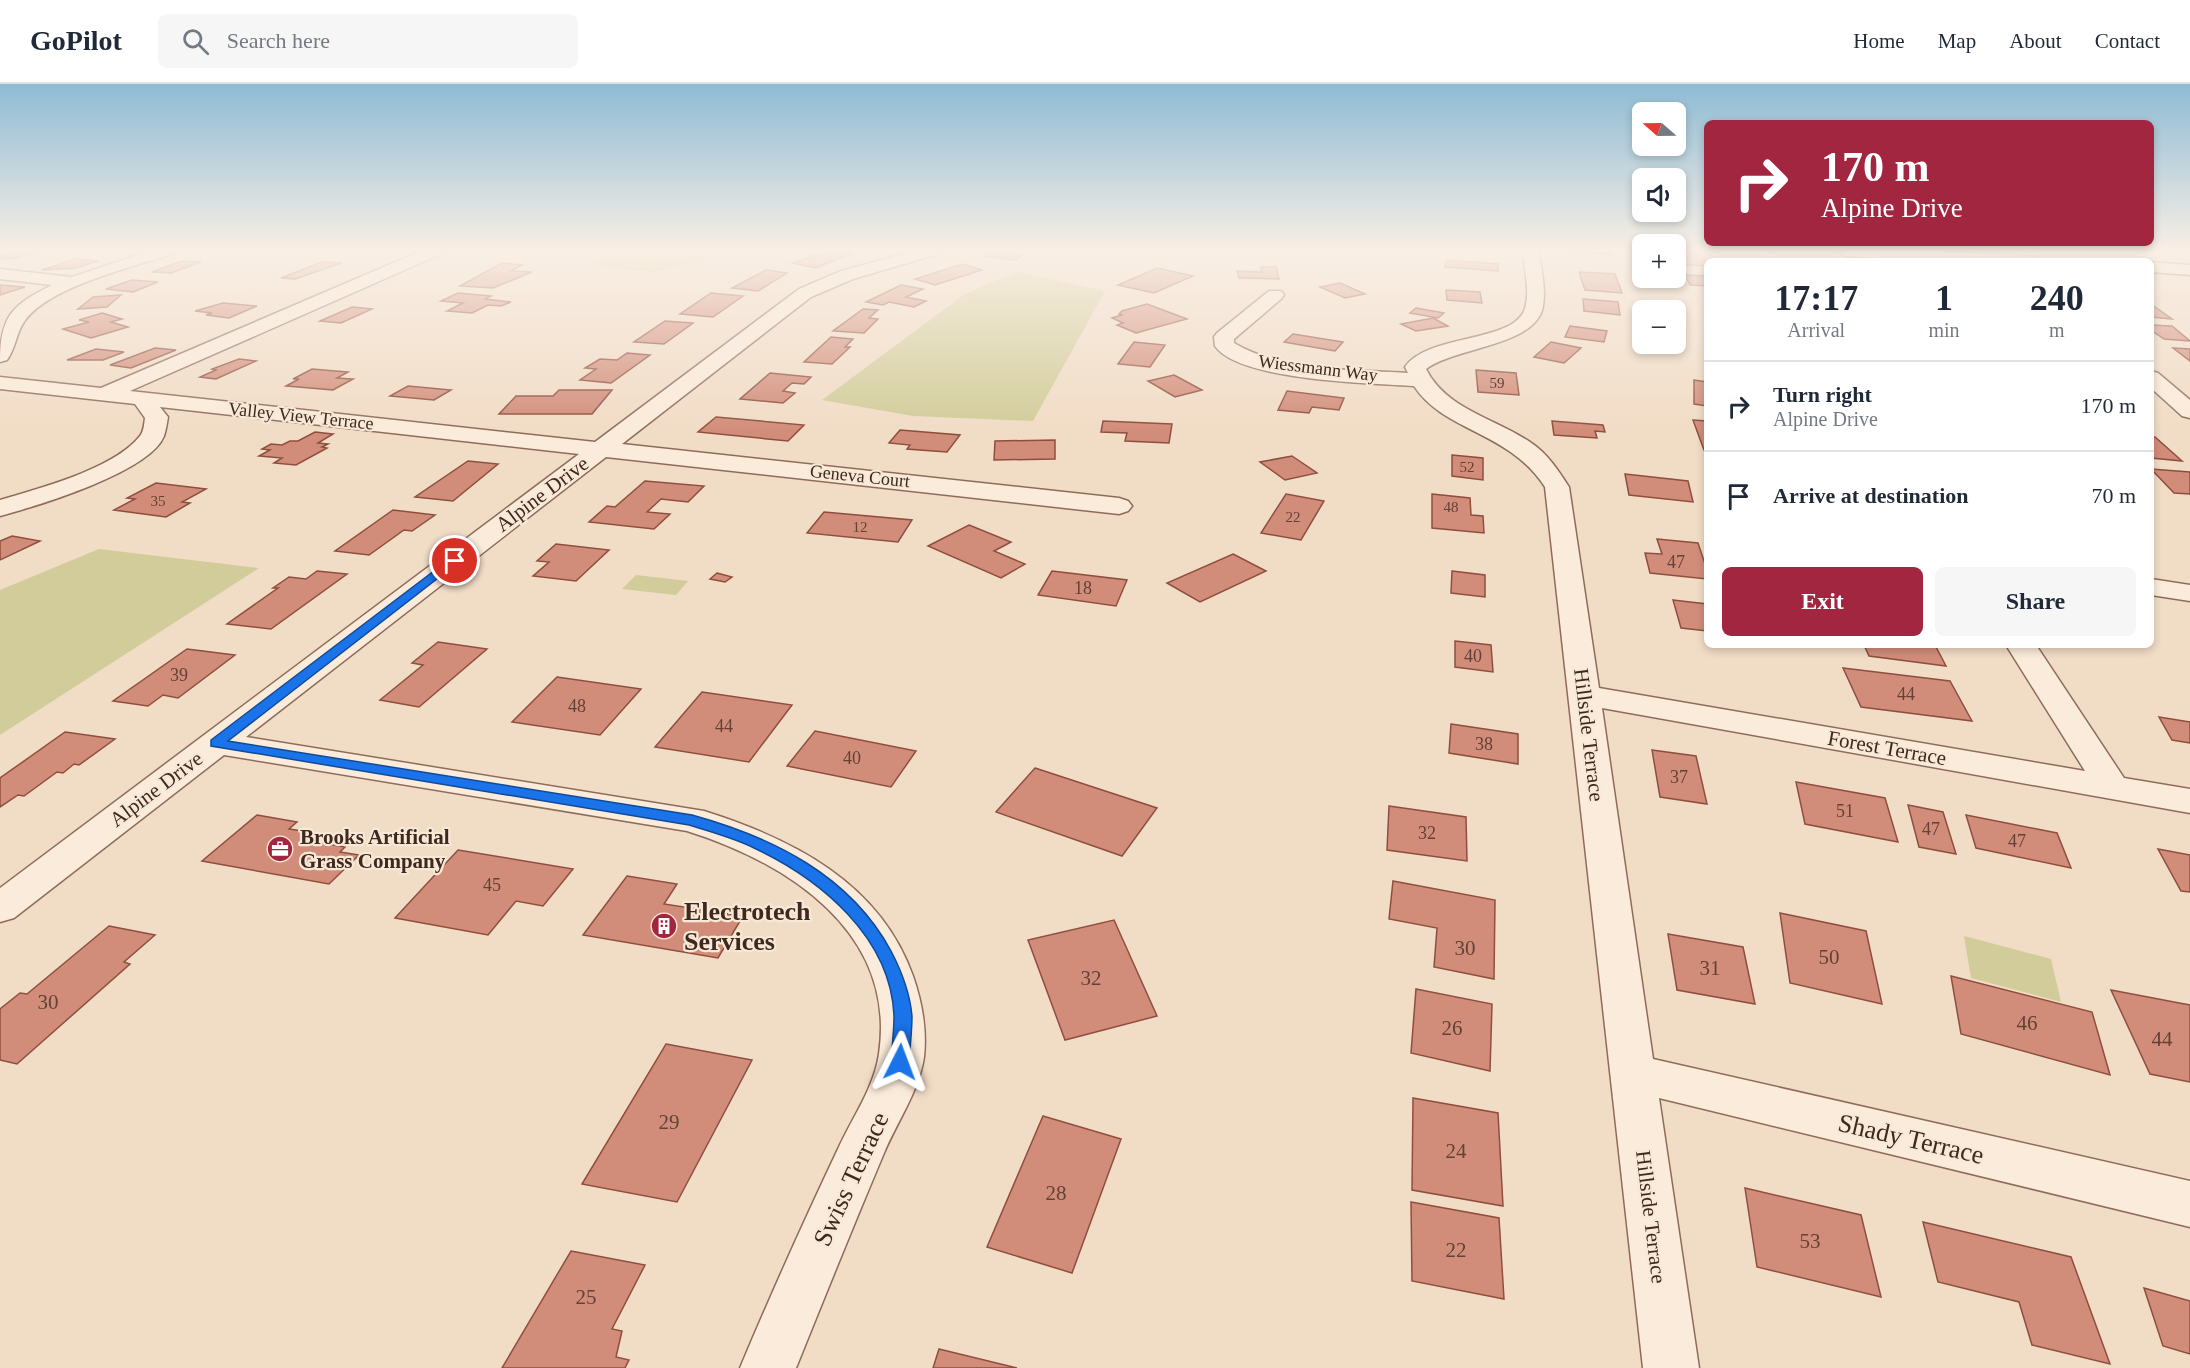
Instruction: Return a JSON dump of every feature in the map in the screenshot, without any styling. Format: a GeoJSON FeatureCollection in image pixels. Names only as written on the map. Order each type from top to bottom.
{"type":"FeatureCollection","features":[{"type":"Feature","properties":{"kind":"street"},"geometry":{"type":"LineString","coordinates":[[0,356],[10,341],[15,320],[23,311]]}},
{"type":"Feature","properties":{"kind":"street"},"geometry":{"type":"LineString","coordinates":[[105,394],[297,311]]}},
{"type":"Feature","properties":{"kind":"street","name":"Alpine Drive"},"geometry":{"type":"LineString","coordinates":[[0,909],[781,311]]}},
{"type":"Feature","properties":{"kind":"street","name":"Wiessmann Way"},"geometry":{"type":"LineString","coordinates":[[1255,311],[1224,336],[1225,346],[1242,357],[1279,366],[1419,380]]}},
{"type":"Feature","properties":{"kind":"street"},"geometry":{"type":"LineString","coordinates":[[1419,380],[1415,367],[1430,355],[1505,333],[1529,319],[1533,311]]}},
{"type":"Feature","properties":{"kind":"street","name":"Hillside Terrace"},"geometry":{"type":"LineString","coordinates":[[1419,380],[1441,403],[1516,441],[1536,456],[1550,471],[1557,487],[1671,1368]]}},
{"type":"Feature","properties":{"kind":"street"},"geometry":{"type":"LineString","coordinates":[[2154,380],[2190,411]]}},
{"type":"Feature","properties":{"kind":"street","name":"Valley View Terrace"},"geometry":{"type":"LineString","coordinates":[[0,383],[601,448]]}},
{"type":"Feature","properties":{"kind":"street"},"geometry":{"type":"LineString","coordinates":[[0,508],[88,479],[122,463],[139,450],[156,423],[155,412],[141,398]]}},
{"type":"Feature","properties":{"kind":"street","name":"Geneva Court"},"geometry":{"type":"LineString","coordinates":[[601,448],[1119,506]]}},
{"type":"Feature","properties":{"kind":"street"},"geometry":{"type":"LineString","coordinates":[[2154,587],[2190,593]]}},
{"type":"Feature","properties":{"kind":"street"},"geometry":{"type":"LineString","coordinates":[[2023,648],[2112,787]]}},
{"type":"Feature","properties":{"kind":"street","name":"Forest Terrace"},"geometry":{"type":"LineString","coordinates":[[1584,695],[2190,801]]}},
{"type":"Feature","properties":{"kind":"street","name":"Swiss Terrace"},"geometry":{"type":"LineString","coordinates":[[216,743],[692,820],[758,843],[803,867],[841,896],[872,931],[893,971],[903,1015],[900,1062],[890,1095],[864,1144],[768,1368]]}},
{"type":"Feature","properties":{"kind":"street","name":"Shady Terrace"},"geometry":{"type":"LineString","coordinates":[[1633,1073],[2190,1204]]}},
{"type":"Feature","properties":{"kind":"shaded area"},"geometry":{"type":"Polygon","coordinates":[[[942,311],[1094,311],[1033,421],[913,416],[822,400],[942,311]]]}},
{"type":"Feature","properties":{"kind":"shaded area"},"geometry":{"type":"Polygon","coordinates":[[[99,549],[259,568],[0,735],[0,590],[99,549]]]}},
{"type":"Feature","properties":{"kind":"shaded area"},"geometry":{"type":"Polygon","coordinates":[[[636,575],[688,581],[676,595],[622,589],[636,575]]]}},
{"type":"Feature","properties":{"kind":"shaded area"},"geometry":{"type":"Polygon","coordinates":[[[1964,936],[2051,959],[2061,1002],[1971,978],[1964,936]]]}},
{"type":"Feature","properties":{"kind":"building"},"geometry":{"type":"Polygon","coordinates":[[[195,311],[246,311],[229,318],[195,311]]]}},
{"type":"Feature","properties":{"kind":"building"},"geometry":{"type":"Polygon","coordinates":[[[343,311],[368,311],[341,323],[320,321],[343,311]]]}},
{"type":"Feature","properties":{"kind":"building"},"geometry":{"type":"Polygon","coordinates":[[[447,311],[476,311],[472,313],[447,311]]]}},
{"type":"Feature","properties":{"kind":"building"},"geometry":{"type":"Polygon","coordinates":[[[685,311],[722,311],[713,317],[680,314],[685,311]]]}},
{"type":"Feature","properties":{"kind":"building"},"geometry":{"type":"Polygon","coordinates":[[[860,311],[877,311],[869,318],[878,319],[864,333],[833,331],[860,311]]]}},
{"type":"Feature","properties":{"kind":"building"},"geometry":{"type":"Polygon","coordinates":[[[1122,311],[1165,311],[1187,319],[1136,333],[1117,325],[1123,323],[1112,318],[1122,315],[1119,314],[1122,311]]]}},
{"type":"Feature","properties":{"kind":"building"},"geometry":{"type":"Polygon","coordinates":[[[1412,311],[1432,311],[1444,313],[1438,318],[1410,313],[1412,311]]]}},
{"type":"Feature","properties":{"kind":"building"},"geometry":{"type":"Polygon","coordinates":[[[1584,311],[1619,311],[1620,315],[1584,311]]]}},
{"type":"Feature","properties":{"kind":"building"},"geometry":{"type":"Polygon","coordinates":[[[2154,311],[2161,311],[2172,319],[2154,317],[2154,311]]]}},
{"type":"Feature","properties":{"kind":"building"},"geometry":{"type":"Polygon","coordinates":[[[102,313],[122,319],[111,322],[128,327],[91,338],[63,329],[89,322],[79,320],[102,313]]]}},
{"type":"Feature","properties":{"kind":"building"},"geometry":{"type":"Polygon","coordinates":[[[1433,318],[1448,326],[1416,331],[1401,324],[1433,318]]]}},
{"type":"Feature","properties":{"kind":"building"},"geometry":{"type":"Polygon","coordinates":[[[665,321],[693,323],[664,344],[634,342],[665,321]]]}},
{"type":"Feature","properties":{"kind":"building"},"geometry":{"type":"Polygon","coordinates":[[[2154,325],[2172,326],[2190,341],[2164,339],[2154,332],[2154,325]]]}},
{"type":"Feature","properties":{"kind":"building"},"geometry":{"type":"Polygon","coordinates":[[[1570,326],[1607,331],[1604,342],[1565,337],[1570,326]]]}},
{"type":"Feature","properties":{"kind":"building"},"geometry":{"type":"Polygon","coordinates":[[[1293,334],[1343,342],[1335,351],[1284,342],[1293,334]]]}},
{"type":"Feature","properties":{"kind":"building"},"geometry":{"type":"Polygon","coordinates":[[[831,337],[853,339],[845,347],[850,347],[832,364],[804,362],[831,337]]]}},
{"type":"Feature","properties":{"kind":"building"},"geometry":{"type":"Polygon","coordinates":[[[1134,342],[1165,345],[1150,367],[1118,364],[1134,342]]]}},
{"type":"Feature","properties":{"kind":"building"},"geometry":{"type":"Polygon","coordinates":[[[1551,342],[1581,348],[1564,363],[1534,357],[1551,342]]]}},
{"type":"Feature","properties":{"kind":"building"},"geometry":{"type":"Polygon","coordinates":[[[155,348],[176,350],[131,368],[110,365],[155,348]]]}},
{"type":"Feature","properties":{"kind":"building"},"geometry":{"type":"Polygon","coordinates":[[[2173,348],[2190,349],[2190,361],[2173,348]]]}},
{"type":"Feature","properties":{"kind":"building"},"geometry":{"type":"Polygon","coordinates":[[[96,349],[124,352],[103,360],[67,360],[96,349]]]}},
{"type":"Feature","properties":{"kind":"building"},"geometry":{"type":"Polygon","coordinates":[[[627,353],[650,355],[611,383],[580,380],[596,369],[585,368],[600,359],[617,360],[627,353]]]}},
{"type":"Feature","properties":{"kind":"building"},"geometry":{"type":"Polygon","coordinates":[[[239,359],[256,361],[216,379],[200,377],[216,370],[212,369],[239,359]]]}},
{"type":"Feature","properties":{"kind":"building"},"geometry":{"type":"Polygon","coordinates":[[[312,369],[348,372],[337,378],[353,379],[333,390],[286,386],[299,379],[293,379],[312,369]]]}},
{"type":"Feature","properties":{"kind":"building"},"geometry":{"type":"Polygon","coordinates":[[[1476,370],[1516,373],[1519,395],[1478,392],[1476,370]]]}},
{"type":"Feature","properties":{"kind":"building"},"geometry":{"type":"Polygon","coordinates":[[[770,373],[811,377],[804,384],[792,383],[783,391],[795,393],[783,403],[740,399],[770,373]]]}},
{"type":"Feature","properties":{"kind":"building"},"geometry":{"type":"Polygon","coordinates":[[[1174,375],[1202,390],[1175,397],[1148,381],[1174,375]]]}},
{"type":"Feature","properties":{"kind":"building"},"geometry":{"type":"Polygon","coordinates":[[[1694,380],[1704,382],[1704,406],[1694,404],[1694,380]]]}},
{"type":"Feature","properties":{"kind":"building"},"geometry":{"type":"Polygon","coordinates":[[[408,386],[451,390],[434,400],[390,396],[408,386]]]}},
{"type":"Feature","properties":{"kind":"building"},"geometry":{"type":"Polygon","coordinates":[[[559,390],[612,390],[592,414],[499,414],[516,396],[553,396],[559,390]]]}},
{"type":"Feature","properties":{"kind":"building"},"geometry":{"type":"Polygon","coordinates":[[[1287,391],[1344,398],[1339,410],[1312,407],[1309,413],[1278,410],[1287,391]]]}},
{"type":"Feature","properties":{"kind":"building"},"geometry":{"type":"Polygon","coordinates":[[[716,417],[804,425],[788,441],[698,432],[716,417]]]}},
{"type":"Feature","properties":{"kind":"building"},"geometry":{"type":"Polygon","coordinates":[[[1693,420],[1704,421],[1704,450],[1693,420]]]}},
{"type":"Feature","properties":{"kind":"building"},"geometry":{"type":"Polygon","coordinates":[[[1103,421],[1172,424],[1169,443],[1125,441],[1127,433],[1101,432],[1103,421]]]}},
{"type":"Feature","properties":{"kind":"building"},"geometry":{"type":"Polygon","coordinates":[[[1552,421],[1603,425],[1605,432],[1595,431],[1597,438],[1554,435],[1552,421]]]}},
{"type":"Feature","properties":{"kind":"building"},"geometry":{"type":"Polygon","coordinates":[[[900,430],[960,435],[947,452],[907,449],[910,445],[889,443],[900,430]]]}},
{"type":"Feature","properties":{"kind":"building"},"geometry":{"type":"Polygon","coordinates":[[[315,432],[333,434],[318,443],[328,444],[322,447],[327,448],[296,465],[274,463],[282,458],[259,456],[270,450],[262,449],[271,444],[282,445],[290,441],[298,441],[315,432]]]}},
{"type":"Feature","properties":{"kind":"building"},"geometry":{"type":"Polygon","coordinates":[[[2154,437],[2155,437],[2182,461],[2154,458],[2154,437]]]}},
{"type":"Feature","properties":{"kind":"building"},"geometry":{"type":"Polygon","coordinates":[[[1055,440],[1055,459],[994,460],[995,441],[1055,440]]]}},
{"type":"Feature","properties":{"kind":"building"},"geometry":{"type":"Polygon","coordinates":[[[1452,455],[1483,458],[1483,480],[1452,476],[1452,455]]]}},
{"type":"Feature","properties":{"kind":"building"},"geometry":{"type":"Polygon","coordinates":[[[1292,456],[1317,473],[1285,480],[1260,462],[1292,456]]]}},
{"type":"Feature","properties":{"kind":"building"},"geometry":{"type":"Polygon","coordinates":[[[468,461],[498,464],[453,501],[415,497],[468,461]]]}},
{"type":"Feature","properties":{"kind":"building"},"geometry":{"type":"Polygon","coordinates":[[[2154,469],[2190,472],[2190,494],[2174,493],[2154,472],[2154,469]]]}},
{"type":"Feature","properties":{"kind":"building"},"geometry":{"type":"Polygon","coordinates":[[[1625,474],[1688,481],[1693,502],[1629,495],[1625,474]]]}},
{"type":"Feature","properties":{"kind":"building"},"geometry":{"type":"Polygon","coordinates":[[[645,481],[704,486],[688,502],[661,499],[647,512],[670,514],[654,529],[589,522],[607,506],[615,507],[645,481]]]}},
{"type":"Feature","properties":{"kind":"building"},"geometry":{"type":"Polygon","coordinates":[[[156,483],[206,489],[182,502],[190,503],[166,517],[114,510],[135,499],[127,498],[156,483]]]}},
{"type":"Feature","properties":{"kind":"building"},"geometry":{"type":"Polygon","coordinates":[[[1286,494],[1324,501],[1301,540],[1261,533],[1286,494]]]}},
{"type":"Feature","properties":{"kind":"building"},"geometry":{"type":"Polygon","coordinates":[[[1432,494],[1470,498],[1471,515],[1483,516],[1484,533],[1432,528],[1432,494]]]}},
{"type":"Feature","properties":{"kind":"building"},"geometry":{"type":"Polygon","coordinates":[[[393,510],[435,515],[412,531],[404,530],[369,555],[335,551],[393,510]]]}},
{"type":"Feature","properties":{"kind":"building"},"geometry":{"type":"Polygon","coordinates":[[[824,512],[912,520],[898,542],[807,533],[824,512]]]}},
{"type":"Feature","properties":{"kind":"building"},"geometry":{"type":"Polygon","coordinates":[[[969,525],[1011,542],[994,551],[1025,564],[1001,578],[928,546],[969,525]]]}},
{"type":"Feature","properties":{"kind":"building"},"geometry":{"type":"Polygon","coordinates":[[[12,536],[40,541],[0,560],[0,541],[12,536]]]}},
{"type":"Feature","properties":{"kind":"building"},"geometry":{"type":"Polygon","coordinates":[[[1657,539],[1698,543],[1704,561],[1704,579],[1650,573],[1645,553],[1662,554],[1657,539]]]}},
{"type":"Feature","properties":{"kind":"building"},"geometry":{"type":"Polygon","coordinates":[[[556,544],[609,550],[576,581],[533,576],[549,562],[537,561],[556,544]]]}},
{"type":"Feature","properties":{"kind":"building"},"geometry":{"type":"Polygon","coordinates":[[[1233,554],[1266,571],[1200,602],[1167,583],[1233,554]]]}},
{"type":"Feature","properties":{"kind":"building"},"geometry":{"type":"Polygon","coordinates":[[[317,571],[347,574],[271,629],[227,624],[278,588],[273,588],[289,577],[306,579],[317,571]]]}},
{"type":"Feature","properties":{"kind":"building"},"geometry":{"type":"Polygon","coordinates":[[[1052,571],[1127,580],[1116,606],[1038,595],[1052,571]]]}},
{"type":"Feature","properties":{"kind":"building"},"geometry":{"type":"Polygon","coordinates":[[[1452,571],[1485,575],[1485,597],[1451,593],[1452,571]]]}},
{"type":"Feature","properties":{"kind":"building"},"geometry":{"type":"Polygon","coordinates":[[[717,573],[732,577],[725,582],[710,579],[717,573]]]}},
{"type":"Feature","properties":{"kind":"building"},"geometry":{"type":"Polygon","coordinates":[[[1673,600],[1704,604],[1704,631],[1681,628],[1673,600]]]}},
{"type":"Feature","properties":{"kind":"building"},"geometry":{"type":"Polygon","coordinates":[[[1455,641],[1491,645],[1493,672],[1455,667],[1455,641]]]}},
{"type":"Feature","properties":{"kind":"building"},"geometry":{"type":"Polygon","coordinates":[[[438,642],[487,649],[419,707],[380,700],[423,665],[412,663],[438,642]]]}},
{"type":"Feature","properties":{"kind":"building"},"geometry":{"type":"Polygon","coordinates":[[[1865,648],[1937,648],[1946,666],[1869,656],[1865,648]]]}},
{"type":"Feature","properties":{"kind":"building"},"geometry":{"type":"Polygon","coordinates":[[[187,649],[235,655],[178,698],[163,695],[148,706],[113,701],[187,649]]]}},
{"type":"Feature","properties":{"kind":"building"},"geometry":{"type":"Polygon","coordinates":[[[1843,668],[1950,681],[1972,721],[1861,707],[1843,668]]]}},
{"type":"Feature","properties":{"kind":"building"},"geometry":{"type":"Polygon","coordinates":[[[557,677],[641,689],[600,735],[512,722],[557,677]]]}},
{"type":"Feature","properties":{"kind":"building"},"geometry":{"type":"Polygon","coordinates":[[[702,692],[792,705],[749,762],[655,747],[702,692]]]}},
{"type":"Feature","properties":{"kind":"building"},"geometry":{"type":"Polygon","coordinates":[[[2159,717],[2190,722],[2190,743],[2172,740],[2159,717]]]}},
{"type":"Feature","properties":{"kind":"building"},"geometry":{"type":"Polygon","coordinates":[[[1451,724],[1518,734],[1518,764],[1449,753],[1451,724]]]}},
{"type":"Feature","properties":{"kind":"building"},"geometry":{"type":"Polygon","coordinates":[[[815,731],[916,751],[891,787],[787,766],[815,731]]]}},
{"type":"Feature","properties":{"kind":"building"},"geometry":{"type":"Polygon","coordinates":[[[65,732],[115,739],[79,765],[74,764],[63,773],[57,772],[24,796],[18,795],[0,807],[0,778],[65,732]]]}},
{"type":"Feature","properties":{"kind":"building"},"geometry":{"type":"Polygon","coordinates":[[[1652,750],[1696,756],[1707,804],[1660,797],[1652,750]]]}},
{"type":"Feature","properties":{"kind":"building"},"geometry":{"type":"Polygon","coordinates":[[[1035,768],[1157,808],[1122,856],[996,812],[1035,768]]]}},
{"type":"Feature","properties":{"kind":"building"},"geometry":{"type":"Polygon","coordinates":[[[1796,782],[1885,798],[1898,842],[1805,824],[1796,782]]]}},
{"type":"Feature","properties":{"kind":"building"},"geometry":{"type":"Polygon","coordinates":[[[1908,805],[1943,812],[1956,854],[1919,847],[1908,805]]]}},
{"type":"Feature","properties":{"kind":"building"},"geometry":{"type":"Polygon","coordinates":[[[1389,806],[1466,817],[1467,861],[1387,850],[1389,806]]]}},
{"type":"Feature","properties":{"kind":"building","name":"Brooks Artificial Grass Company"},"geometry":{"type":"Polygon","coordinates":[[[257,815],[297,822],[289,829],[324,834],[316,842],[345,847],[340,852],[359,855],[329,884],[202,861],[257,815]]]}},
{"type":"Feature","properties":{"kind":"building"},"geometry":{"type":"Polygon","coordinates":[[[1966,815],[2057,833],[2071,868],[1976,848],[1966,815]]]}},
{"type":"Feature","properties":{"kind":"building"},"geometry":{"type":"Polygon","coordinates":[[[2158,849],[2190,855],[2190,892],[2181,891],[2158,849]]]}},
{"type":"Feature","properties":{"kind":"building"},"geometry":{"type":"Polygon","coordinates":[[[458,850],[573,869],[543,906],[516,901],[488,935],[395,918],[458,850]]]}},
{"type":"Feature","properties":{"kind":"building","name":"Electrotech Services"},"geometry":{"type":"Polygon","coordinates":[[[627,876],[677,884],[664,904],[743,916],[718,958],[583,935],[627,876]]]}},
{"type":"Feature","properties":{"kind":"building"},"geometry":{"type":"Polygon","coordinates":[[[1393,881],[1495,900],[1494,979],[1434,967],[1437,928],[1389,919],[1393,881]]]}},
{"type":"Feature","properties":{"kind":"building"},"geometry":{"type":"Polygon","coordinates":[[[1780,913],[1866,931],[1882,1004],[1790,983],[1780,913]]]}},
{"type":"Feature","properties":{"kind":"building"},"geometry":{"type":"Polygon","coordinates":[[[1114,920],[1157,1016],[1065,1040],[1028,940],[1114,920]]]}},
{"type":"Feature","properties":{"kind":"building"},"geometry":{"type":"Polygon","coordinates":[[[109,926],[155,935],[124,962],[130,964],[17,1064],[0,1060],[0,1009],[20,993],[27,994],[109,926]]]}},
{"type":"Feature","properties":{"kind":"building"},"geometry":{"type":"Polygon","coordinates":[[[1668,934],[1743,947],[1755,1004],[1677,990],[1668,934]]]}},
{"type":"Feature","properties":{"kind":"building"},"geometry":{"type":"Polygon","coordinates":[[[1951,976],[2092,1012],[2110,1075],[1961,1034],[1951,976]]]}},
{"type":"Feature","properties":{"kind":"building"},"geometry":{"type":"Polygon","coordinates":[[[1416,989],[1492,1004],[1490,1071],[1411,1053],[1416,989]]]}},
{"type":"Feature","properties":{"kind":"building"},"geometry":{"type":"Polygon","coordinates":[[[2111,990],[2190,1005],[2190,1082],[2150,1074],[2111,990]]]}},
{"type":"Feature","properties":{"kind":"building"},"geometry":{"type":"Polygon","coordinates":[[[666,1044],[752,1060],[677,1202],[582,1184],[666,1044]]]}},
{"type":"Feature","properties":{"kind":"building"},"geometry":{"type":"Polygon","coordinates":[[[1413,1098],[1498,1113],[1503,1206],[1412,1190],[1413,1098]]]}},
{"type":"Feature","properties":{"kind":"building"},"geometry":{"type":"Polygon","coordinates":[[[1043,1116],[1121,1139],[1072,1273],[987,1247],[1043,1116]]]}},
{"type":"Feature","properties":{"kind":"building"},"geometry":{"type":"Polygon","coordinates":[[[1745,1188],[1861,1215],[1881,1297],[1757,1267],[1745,1188]]]}},
{"type":"Feature","properties":{"kind":"building"},"geometry":{"type":"Polygon","coordinates":[[[1411,1202],[1499,1218],[1504,1299],[1412,1281],[1411,1202]]]}},
{"type":"Feature","properties":{"kind":"building"},"geometry":{"type":"Polygon","coordinates":[[[1923,1222],[2071,1257],[2110,1364],[2032,1345],[2019,1302],[1938,1282],[1923,1222]]]}},
{"type":"Feature","properties":{"kind":"building"},"geometry":{"type":"Polygon","coordinates":[[[571,1251],[645,1265],[612,1329],[622,1331],[616,1357],[629,1360],[625,1368],[502,1368],[571,1251]]]}},
{"type":"Feature","properties":{"kind":"building"},"geometry":{"type":"Polygon","coordinates":[[[2144,1288],[2190,1301],[2190,1354],[2163,1346],[2144,1288]]]}},
{"type":"Feature","properties":{"kind":"building"},"geometry":{"type":"Polygon","coordinates":[[[939,1349],[1017,1368],[933,1368],[939,1349]]]}},
{"type":"Feature","properties":{"kind":"place","name":"Brooks Artificial Grass Company"},"geometry":{"type":"Point","coordinates":[280,849]}},
{"type":"Feature","properties":{"kind":"place","name":"Electrotech Services"},"geometry":{"type":"Point","coordinates":[664,926]}},
{"type":"Feature","properties":{"kind":"route"},"geometry":{"type":"LineString","coordinates":[[455,561],[216,743],[692,820],[758,843],[803,867],[841,896],[872,931],[893,971],[903,1015],[900,1062]]}}]}
